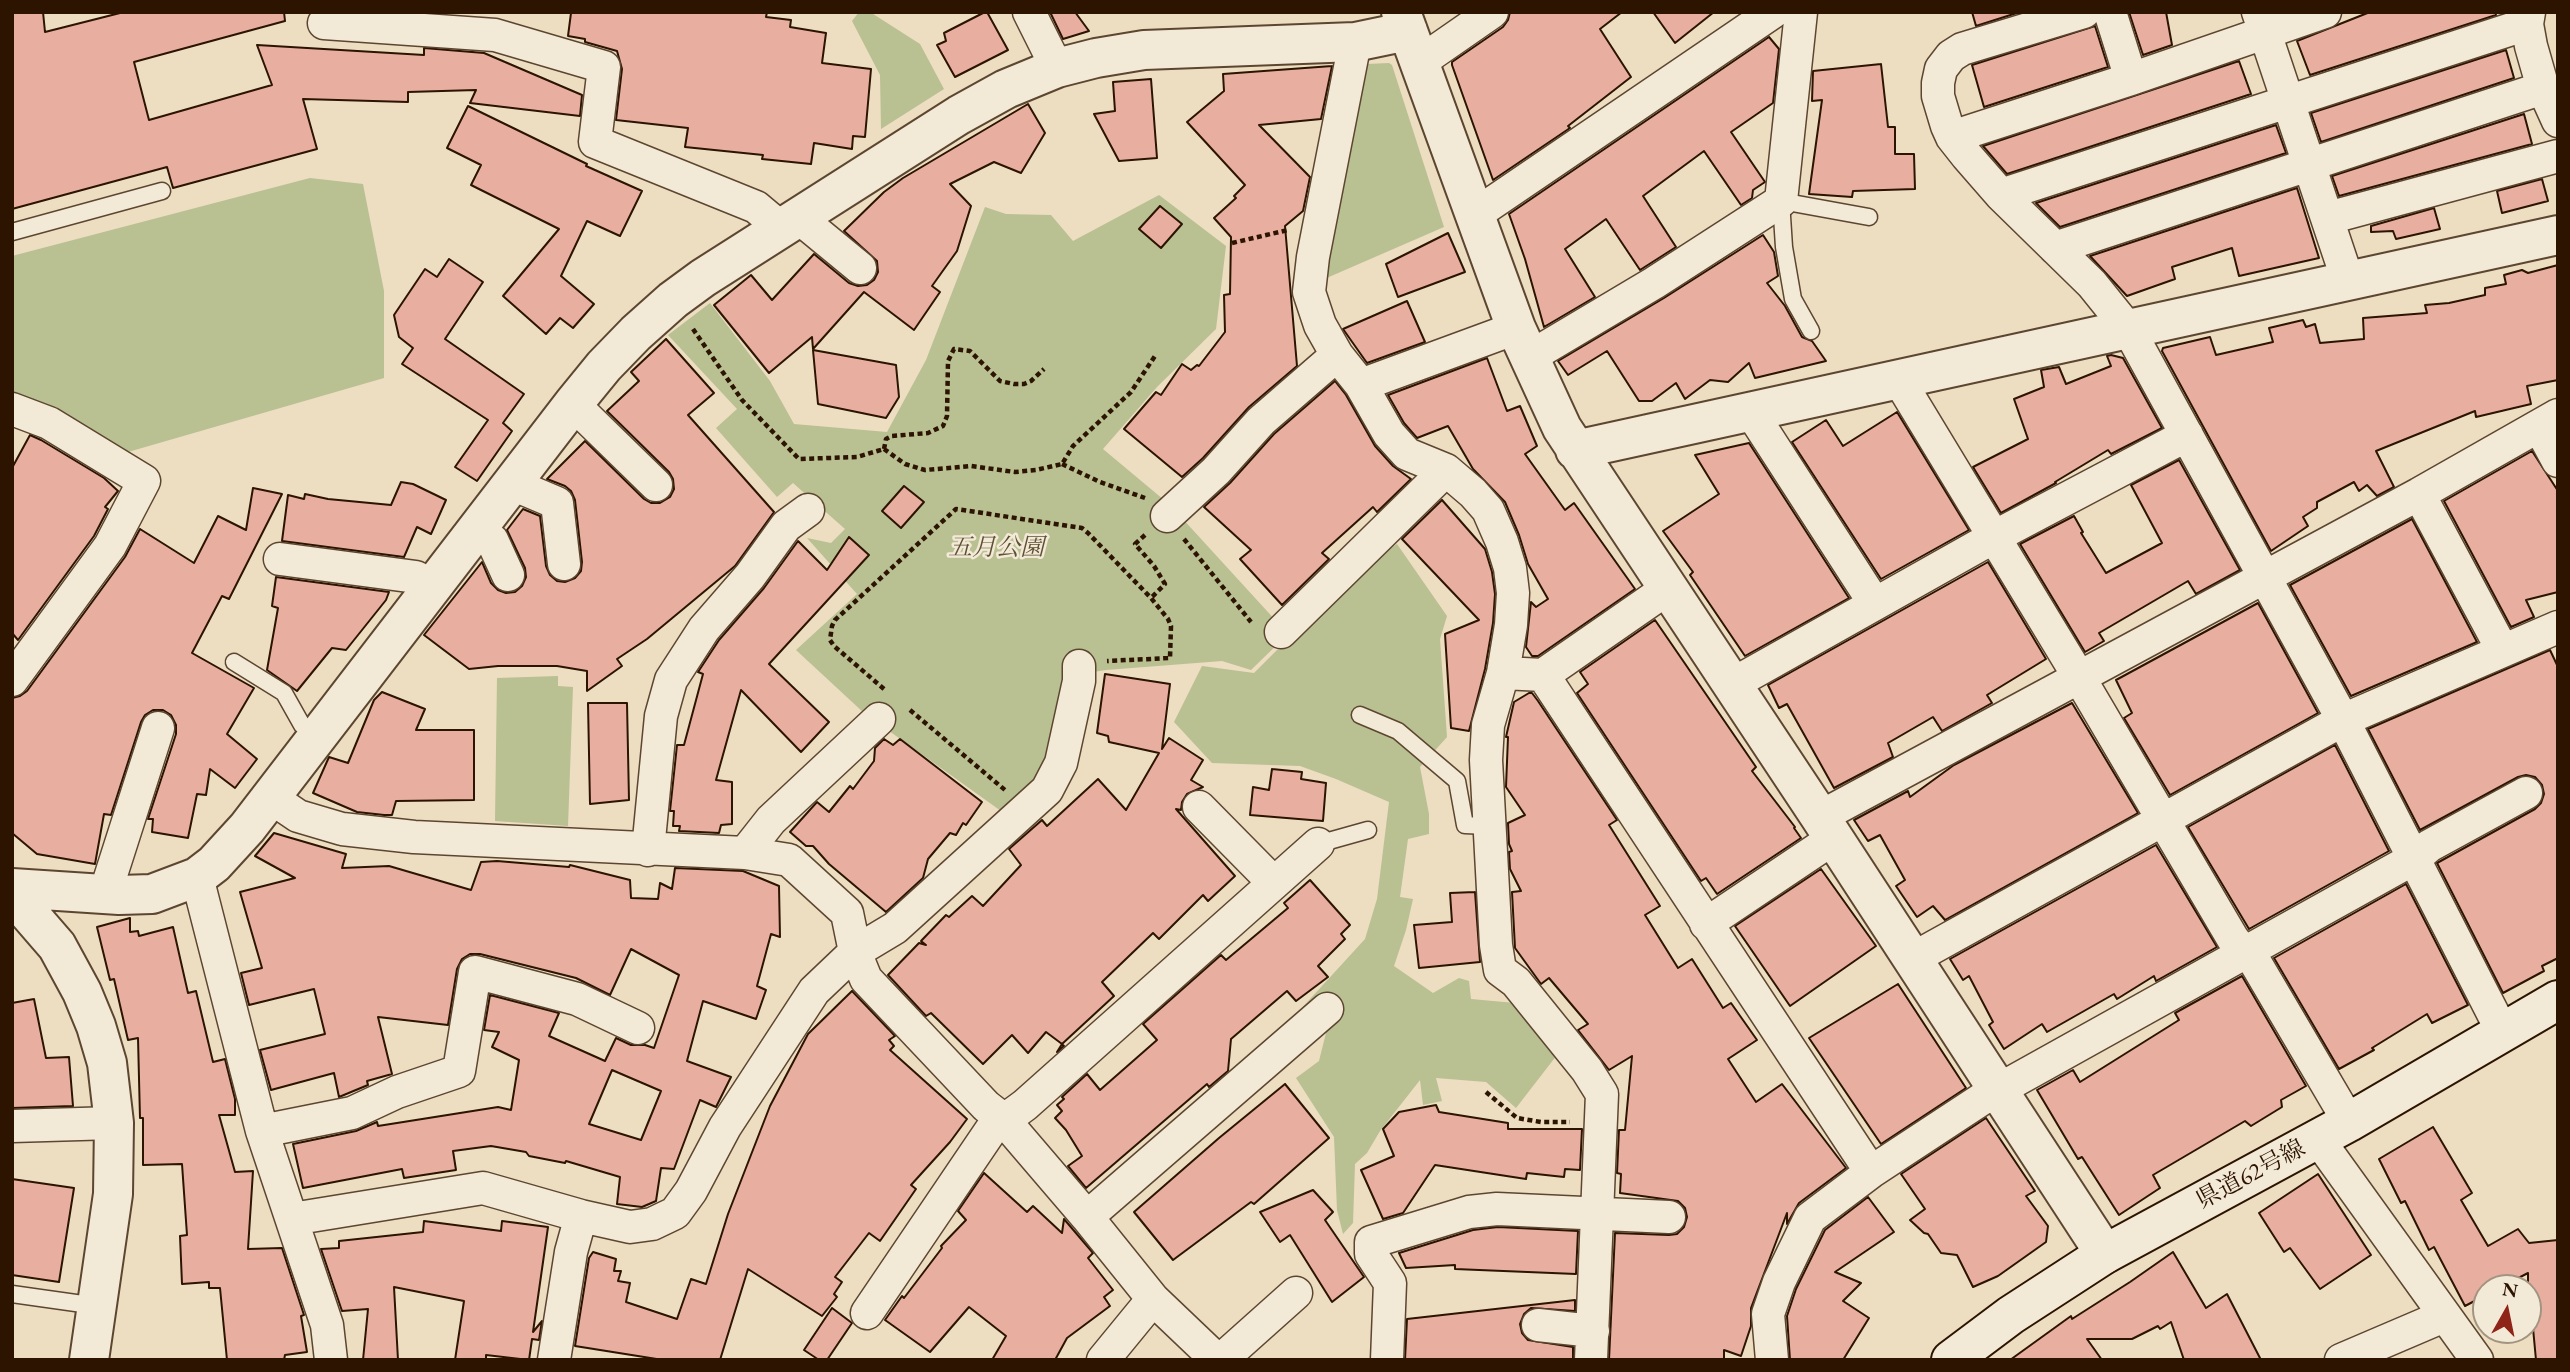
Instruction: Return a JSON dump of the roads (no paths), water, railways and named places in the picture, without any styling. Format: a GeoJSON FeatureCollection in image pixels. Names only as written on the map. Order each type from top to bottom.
{"type":"FeatureCollection","features":[{"type":"Feature","properties":{"kind":"street"},"geometry":{"type":"LineString","coordinates":[[1029,12],[1057,68]]}},
{"type":"Feature","properties":{"kind":"street"},"geometry":{"type":"LineString","coordinates":[[12,888],[107,895],[152,894],[197,877],[230,849],[604,366],[673,299],[959,115],[1006,89],[1057,68],[1144,50],[1355,42],[1410,35],[1492,12]]}},
{"type":"Feature","properties":{"kind":"street"},"geometry":{"type":"LineString","coordinates":[[1476,214],[1773,12]]}},
{"type":"Feature","properties":{"kind":"street"},"geometry":{"type":"LineString","coordinates":[[1361,385],[1522,343],[1654,284],[1781,201],[1801,12]]}},
{"type":"Feature","properties":{"kind":"street"},"geometry":{"type":"LineString","coordinates":[[2084,12],[1962,49],[1951,56],[1941,69],[1938,83],[1943,116],[1952,137],[2001,195],[2092,284],[2129,330],[2343,720],[2502,1031]]}},
{"type":"Feature","properties":{"kind":"street"},"geometry":{"type":"LineString","coordinates":[[2110,12],[2131,79]]}},
{"type":"Feature","properties":{"kind":"street"},"geometry":{"type":"LineString","coordinates":[[1952,137],[2131,79],[2262,23],[2325,12]]}},
{"type":"Feature","properties":{"kind":"street"},"geometry":{"type":"LineString","coordinates":[[2001,195],[2288,101],[2528,18],[2543,88],[2558,121]]}},
{"type":"Feature","properties":{"kind":"street"},"geometry":{"type":"LineString","coordinates":[[324,23],[496,24],[604,67],[596,142],[790,222],[860,268]]}},
{"type":"Feature","properties":{"kind":"street"},"geometry":{"type":"LineString","coordinates":[[2262,23],[2348,281]]}},
{"type":"Feature","properties":{"kind":"street"},"geometry":{"type":"LineString","coordinates":[[1410,35],[1522,343],[1545,396],[1575,450],[1827,828],[2105,1254]]}},
{"type":"Feature","properties":{"kind":"street"},"geometry":{"type":"LineString","coordinates":[[1355,42],[1309,292],[1320,325],[1337,355],[1361,385],[1389,434],[1407,454],[1446,470],[1473,493],[1488,510],[1506,555],[1513,593],[1511,625],[1503,673],[1489,726],[1486,760],[1496,945],[1500,970],[1516,982],[1587,1070],[1602,1094],[1592,1345],[1538,1325]]}},
{"type":"Feature","properties":{"kind":"street"},"geometry":{"type":"LineString","coordinates":[[2055,248],[2543,88]]}},
{"type":"Feature","properties":{"kind":"street"},"geometry":{"type":"LineString","coordinates":[[2328,218],[2558,156]]}},
{"type":"Feature","properties":{"kind":"street"},"geometry":{"type":"LineString","coordinates":[[1575,450],[2558,235]]}},
{"type":"Feature","properties":{"kind":"street"},"geometry":{"type":"LineString","coordinates":[[1157,525],[1216,471],[1261,421],[1337,355]]}},
{"type":"Feature","properties":{"kind":"street"},"geometry":{"type":"LineString","coordinates":[[1899,380],[2079,677],[2233,939],[2255,962],[2334,1130],[2444,1316],[2477,1360]]}},
{"type":"Feature","properties":{"kind":"street"},"geometry":{"type":"LineString","coordinates":[[573,404],[656,485]]}},
{"type":"Feature","properties":{"kind":"street"},"geometry":{"type":"LineString","coordinates":[[12,409],[49,423],[144,481],[110,546],[12,680]]}},
{"type":"Feature","properties":{"kind":"street"},"geometry":{"type":"LineString","coordinates":[[1751,412],[1875,604]]}},
{"type":"Feature","properties":{"kind":"street"},"geometry":{"type":"LineString","coordinates":[[1706,924],[1827,828],[2079,677],[2419,494],[2548,421],[2558,461]]}},
{"type":"Feature","properties":{"kind":"street"},"geometry":{"type":"LineString","coordinates":[[1731,685],[1994,537],[2187,435]]}},
{"type":"Feature","properties":{"kind":"street"},"geometry":{"type":"LineString","coordinates":[[1281,632],[1446,470]]}},
{"type":"Feature","properties":{"kind":"street"},"geometry":{"type":"LineString","coordinates":[[512,484],[557,503],[564,564]]}},
{"type":"Feature","properties":{"kind":"street"},"geometry":{"type":"LineString","coordinates":[[2419,494],[2503,651]]}},
{"type":"Feature","properties":{"kind":"street"},"geometry":{"type":"LineString","coordinates":[[649,850],[661,716],[671,680],[704,629],[750,576],[786,526],[808,510]]}},
{"type":"Feature","properties":{"kind":"street"},"geometry":{"type":"LineString","coordinates":[[477,530],[492,540],[508,575]]}},
{"type":"Feature","properties":{"kind":"street"},"geometry":{"type":"LineString","coordinates":[[280,559],[416,577],[432,587]]}},
{"type":"Feature","properties":{"kind":"street"},"geometry":{"type":"LineString","coordinates":[[1503,673],[1543,675],[1667,589]]}},
{"type":"Feature","properties":{"kind":"street"},"geometry":{"type":"LineString","coordinates":[[1912,959],[2343,720],[2558,627]]}},
{"type":"Feature","properties":{"kind":"street"},"geometry":{"type":"LineString","coordinates":[[292,1219],[483,1188],[630,1227],[652,1224],[675,1213],[691,1191],[725,1127],[814,991],[855,952],[895,928],[1047,790],[1061,763],[1079,681],[1079,666]]}},
{"type":"Feature","properties":{"kind":"street"},"geometry":{"type":"LineString","coordinates":[[1543,675],[1871,1172]]}},
{"type":"Feature","properties":{"kind":"street"},"geometry":{"type":"LineString","coordinates":[[745,853],[771,820],[884,706]]}},
{"type":"Feature","properties":{"kind":"street"},"geometry":{"type":"LineString","coordinates":[[107,895],[158,728]]}},
{"type":"Feature","properties":{"kind":"street"},"geometry":{"type":"LineString","coordinates":[[1772,1360],[1768,1314],[1779,1282],[1810,1218],[1871,1172],[1998,1090],[2526,793]]}},
{"type":"Feature","properties":{"kind":"street"},"geometry":{"type":"LineString","coordinates":[[270,797],[298,816],[342,829],[414,838],[745,853],[789,860],[847,913],[855,952],[866,979],[968,1087],[1004,1119],[1153,1299],[1219,1360],[1296,1293]]}},
{"type":"Feature","properties":{"kind":"street"},"geometry":{"type":"LineString","coordinates":[[1199,807],[1273,882]]}},
{"type":"Feature","properties":{"kind":"street"},"geometry":{"type":"LineString","coordinates":[[867,1313],[991,1130],[1025,1105],[1318,844]]}},
{"type":"Feature","properties":{"kind":"street"},"geometry":{"type":"LineString","coordinates":[[197,877],[262,1131],[327,1325],[331,1360]]}},
{"type":"Feature","properties":{"kind":"street"},"geometry":{"type":"LineString","coordinates":[[12,894],[57,946],[82,992],[107,1063],[114,1123],[113,1194],[89,1360]]}},
{"type":"Feature","properties":{"kind":"street"},"geometry":{"type":"LineString","coordinates":[[262,1131],[352,1113],[397,1092],[459,1071],[475,972],[577,999],[638,1028]]}},
{"type":"Feature","properties":{"kind":"street","name":"県道62号線"},"geometry":{"type":"LineString","coordinates":[[1951,1360],[2011,1315],[2105,1254],[2334,1130],[2558,1000]]}},
{"type":"Feature","properties":{"kind":"street"},"geometry":{"type":"LineString","coordinates":[[1087,1217],[1327,1009]]}},
{"type":"Feature","properties":{"kind":"street"},"geometry":{"type":"LineString","coordinates":[[12,1126],[114,1123]]}},
{"type":"Feature","properties":{"kind":"street"},"geometry":{"type":"LineString","coordinates":[[1387,1360],[1390,1283],[1371,1254],[1371,1242],[1469,1212],[1497,1209],[1669,1217]]}},
{"type":"Feature","properties":{"kind":"street"},"geometry":{"type":"LineString","coordinates":[[554,1360],[571,1252],[581,1216]]}},
{"type":"Feature","properties":{"kind":"street"},"geometry":{"type":"LineString","coordinates":[[1103,1360],[1153,1299]]}},
{"type":"Feature","properties":{"kind":"street"},"geometry":{"type":"LineString","coordinates":[[2342,1360],[2444,1316]]}},
{"type":"Feature","properties":{"kind":"lane"},"geometry":{"type":"LineString","coordinates":[[12,232],[162,191]]}},
{"type":"Feature","properties":{"kind":"lane"},"geometry":{"type":"LineString","coordinates":[[1811,331],[1793,299],[1784,247],[1781,201],[1869,217]]}},
{"type":"Feature","properties":{"kind":"lane"},"geometry":{"type":"LineString","coordinates":[[234,662],[284,693],[302,725],[316,736]]}},
{"type":"Feature","properties":{"kind":"lane"},"geometry":{"type":"LineString","coordinates":[[1360,715],[1398,731],[1457,781],[1465,825],[1489,826]]}},
{"type":"Feature","properties":{"kind":"lane"},"geometry":{"type":"LineString","coordinates":[[1318,844],[1368,830]]}},
{"type":"Feature","properties":{"kind":"lane"},"geometry":{"type":"LineString","coordinates":[[12,1294],[97,1306]]}},
{"type":"Feature","properties":{"kind":"park label","name":"五月公園"},"geometry":{"type":"Point","coordinates":[996,548]}}]}
